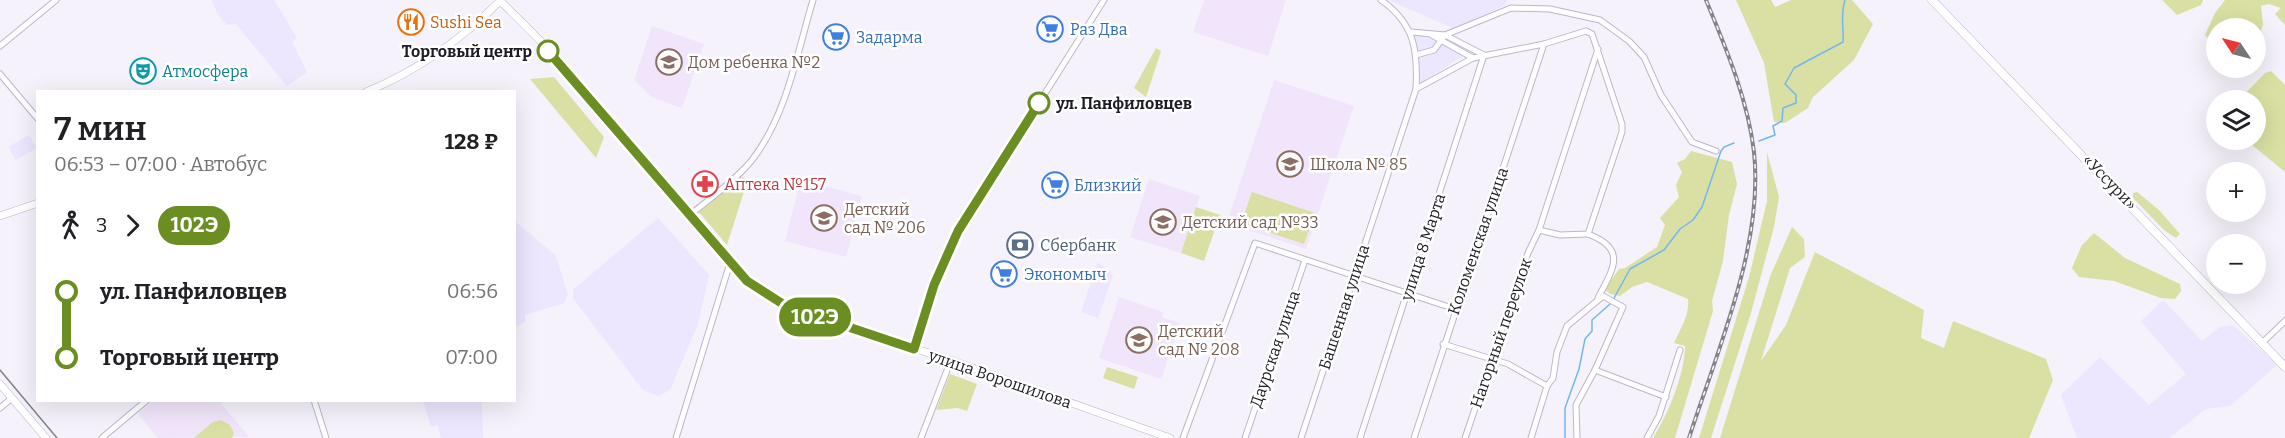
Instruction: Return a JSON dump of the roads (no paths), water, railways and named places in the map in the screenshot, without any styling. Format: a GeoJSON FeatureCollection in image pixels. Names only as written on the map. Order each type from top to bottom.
{"type":"FeatureCollection","features":[{"type":"Feature","properties":{"kind":"highway","name":"«Уссури»"},"geometry":{"type":"LineString","coordinates":[[1932,0],[2264,342],[2285,367]]}},
{"type":"Feature","properties":{"kind":"main road","name":"улица Ворошилова"},"geometry":{"type":"LineString","coordinates":[[500,0],[539,40],[747,281],[786,306],[951,360],[1170,438]]}},
{"type":"Feature","properties":{"kind":"main road"},"geometry":{"type":"LineString","coordinates":[[370,90],[433,56],[470,29],[500,0]]}},
{"type":"Feature","properties":{"kind":"main road"},"geometry":{"type":"LineString","coordinates":[[0,216],[36,204]]}},
{"type":"Feature","properties":{"kind":"main road"},"geometry":{"type":"LineString","coordinates":[[0,384],[46,438]]}},
{"type":"Feature","properties":{"kind":"street"},"geometry":{"type":"LineString","coordinates":[[0,46],[56,0]]}},
{"type":"Feature","properties":{"kind":"street"},"geometry":{"type":"LineString","coordinates":[[689,216],[751,162],[767,138],[782,104],[813,0]]}},
{"type":"Feature","properties":{"kind":"street"},"geometry":{"type":"LineString","coordinates":[[914,349],[934,285],[958,231],[1104,0]]}},
{"type":"Feature","properties":{"kind":"street"},"geometry":{"type":"LineString","coordinates":[[1381,0],[1393,9],[1411,32],[1445,35],[1484,55]]}},
{"type":"Feature","properties":{"kind":"street"},"geometry":{"type":"LineString","coordinates":[[1416,55],[1434,50],[1445,35],[1511,8],[1550,9],[1600,20],[1629,41],[1644,57],[1661,95],[1692,142],[1716,151]]}},
{"type":"Feature","properties":{"kind":"street"},"geometry":{"type":"LineString","coordinates":[[1416,89],[1473,58],[1544,44],[1589,31],[1598,49],[1622,128],[1588,234]]}},
{"type":"Feature","properties":{"kind":"street","name":"Башенная улица"},"geometry":{"type":"LineString","coordinates":[[1301,438],[1416,89],[1416,55],[1411,32]]}},
{"type":"Feature","properties":{"kind":"street"},"geometry":{"type":"LineString","coordinates":[[1429,34],[1473,58]]}},
{"type":"Feature","properties":{"kind":"street","name":"Коломенская улица"},"geometry":{"type":"LineString","coordinates":[[1414,438],[1443,344],[1544,44]]}},
{"type":"Feature","properties":{"kind":"street","name":"Нагорный переулок"},"geometry":{"type":"LineString","coordinates":[[1465,438],[1528,253],[1539,230],[1598,49]]}},
{"type":"Feature","properties":{"kind":"street","name":"улица 8 Марта"},"geometry":{"type":"LineString","coordinates":[[1360,438],[1484,55]]}},
{"type":"Feature","properties":{"kind":"street"},"geometry":{"type":"LineString","coordinates":[[0,74],[36,117]]}},
{"type":"Feature","properties":{"kind":"street"},"geometry":{"type":"LineString","coordinates":[[1539,230],[1560,235],[1588,234],[1609,244],[1614,250],[1614,261],[1598,298]]}},
{"type":"Feature","properties":{"kind":"street"},"geometry":{"type":"LineString","coordinates":[[1183,438],[1255,243],[1455,309]]}},
{"type":"Feature","properties":{"kind":"street","name":"Даурская улица"},"geometry":{"type":"LineString","coordinates":[[1245,438],[1305,260]]}},
{"type":"Feature","properties":{"kind":"street"},"geometry":{"type":"LineString","coordinates":[[676,438],[730,263]]}},
{"type":"Feature","properties":{"kind":"street"},"geometry":{"type":"LineString","coordinates":[[1531,438],[1547,386],[1553,378],[1557,352],[1567,326],[1598,298],[1604,296],[1623,307],[1595,370],[1576,405],[1577,438]]}},
{"type":"Feature","properties":{"kind":"street"},"geometry":{"type":"LineString","coordinates":[[2264,342],[2285,321]]}},
{"type":"Feature","properties":{"kind":"street"},"geometry":{"type":"LineString","coordinates":[[1443,344],[1508,364],[1547,386]]}},
{"type":"Feature","properties":{"kind":"street"},"geometry":{"type":"LineString","coordinates":[[1647,438],[1666,397],[1680,350]]}},
{"type":"Feature","properties":{"kind":"street"},"geometry":{"type":"LineString","coordinates":[[921,438],[951,360]]}},
{"type":"Feature","properties":{"kind":"street"},"geometry":{"type":"LineString","coordinates":[[1595,370],[1666,397]]}},
{"type":"Feature","properties":{"kind":"street"},"geometry":{"type":"LineString","coordinates":[[0,408],[12,398]]}},
{"type":"Feature","properties":{"kind":"street"},"geometry":{"type":"LineString","coordinates":[[102,438],[145,402]]}},
{"type":"Feature","properties":{"kind":"street"},"geometry":{"type":"LineString","coordinates":[[315,402],[326,438]]}},
{"type":"Feature","properties":{"kind":"waterway"},"geometry":{"type":"LineString","coordinates":[[1759,141],[1775,135],[1773,126],[1782,121],[1783,108],[1796,103],[1796,95],[1785,84],[1794,68],[1843,42],[1842,16],[1845,0]]}},
{"type":"Feature","properties":{"kind":"waterway"},"geometry":{"type":"LineString","coordinates":[[1613,300],[1630,269],[1664,250],[1680,229],[1693,220],[1702,207],[1721,151],[1724,147],[1734,143]]}},
{"type":"Feature","properties":{"kind":"waterway"},"geometry":{"type":"LineString","coordinates":[[1565,438],[1565,408],[1579,369],[1585,339],[1592,331],[1592,320],[1610,304]]}},
{"type":"Feature","properties":{"kind":"tram line"},"geometry":{"type":"LineString","coordinates":[[0,370],[57,438]]}},
{"type":"Feature","properties":{"kind":"railway"},"geometry":{"type":"LineString","coordinates":[[1689,438],[1736,297],[1752,224],[1755,187],[1754,152],[1747,113],[1728,55],[1706,0]]}},
{"type":"Feature","properties":{"kind":"place","name":"Sushi Sea"},"geometry":{"type":"Point","coordinates":[411,22]}},
{"type":"Feature","properties":{"kind":"place","name":"Раз Два"},"geometry":{"type":"Point","coordinates":[1050,29]}},
{"type":"Feature","properties":{"kind":"place","name":"Задарма"},"geometry":{"type":"Point","coordinates":[836,37]}},
{"type":"Feature","properties":{"kind":"place","name":"Торговый центр"},"geometry":{"type":"Point","coordinates":[548,51]}},
{"type":"Feature","properties":{"kind":"place","name":"Дом ребенка №2"},"geometry":{"type":"Point","coordinates":[669,62]}},
{"type":"Feature","properties":{"kind":"place","name":"Атмосфера"},"geometry":{"type":"Point","coordinates":[143,71]}},
{"type":"Feature","properties":{"kind":"place","name":"ул. Панфиловцев"},"geometry":{"type":"Point","coordinates":[1039,103]}},
{"type":"Feature","properties":{"kind":"place","name":"Школа № 85"},"geometry":{"type":"Point","coordinates":[1290,164]}},
{"type":"Feature","properties":{"kind":"place","name":"Аптека №157"},"geometry":{"type":"Point","coordinates":[705,184]}},
{"type":"Feature","properties":{"kind":"place","name":"Близкий"},"geometry":{"type":"Point","coordinates":[1055,185]}},
{"type":"Feature","properties":{"kind":"place","name":"Детский сад № 206"},"geometry":{"type":"Point","coordinates":[824,218]}},
{"type":"Feature","properties":{"kind":"place","name":"Детский сад №33"},"geometry":{"type":"Point","coordinates":[1163,222]}},
{"type":"Feature","properties":{"kind":"place","name":"Сбербанк"},"geometry":{"type":"Point","coordinates":[1020,245]}},
{"type":"Feature","properties":{"kind":"place","name":"Экономыч"},"geometry":{"type":"Point","coordinates":[1004,274]}},
{"type":"Feature","properties":{"kind":"place","name":"Детский сад № 208"},"geometry":{"type":"Point","coordinates":[1139,340]}}]}
